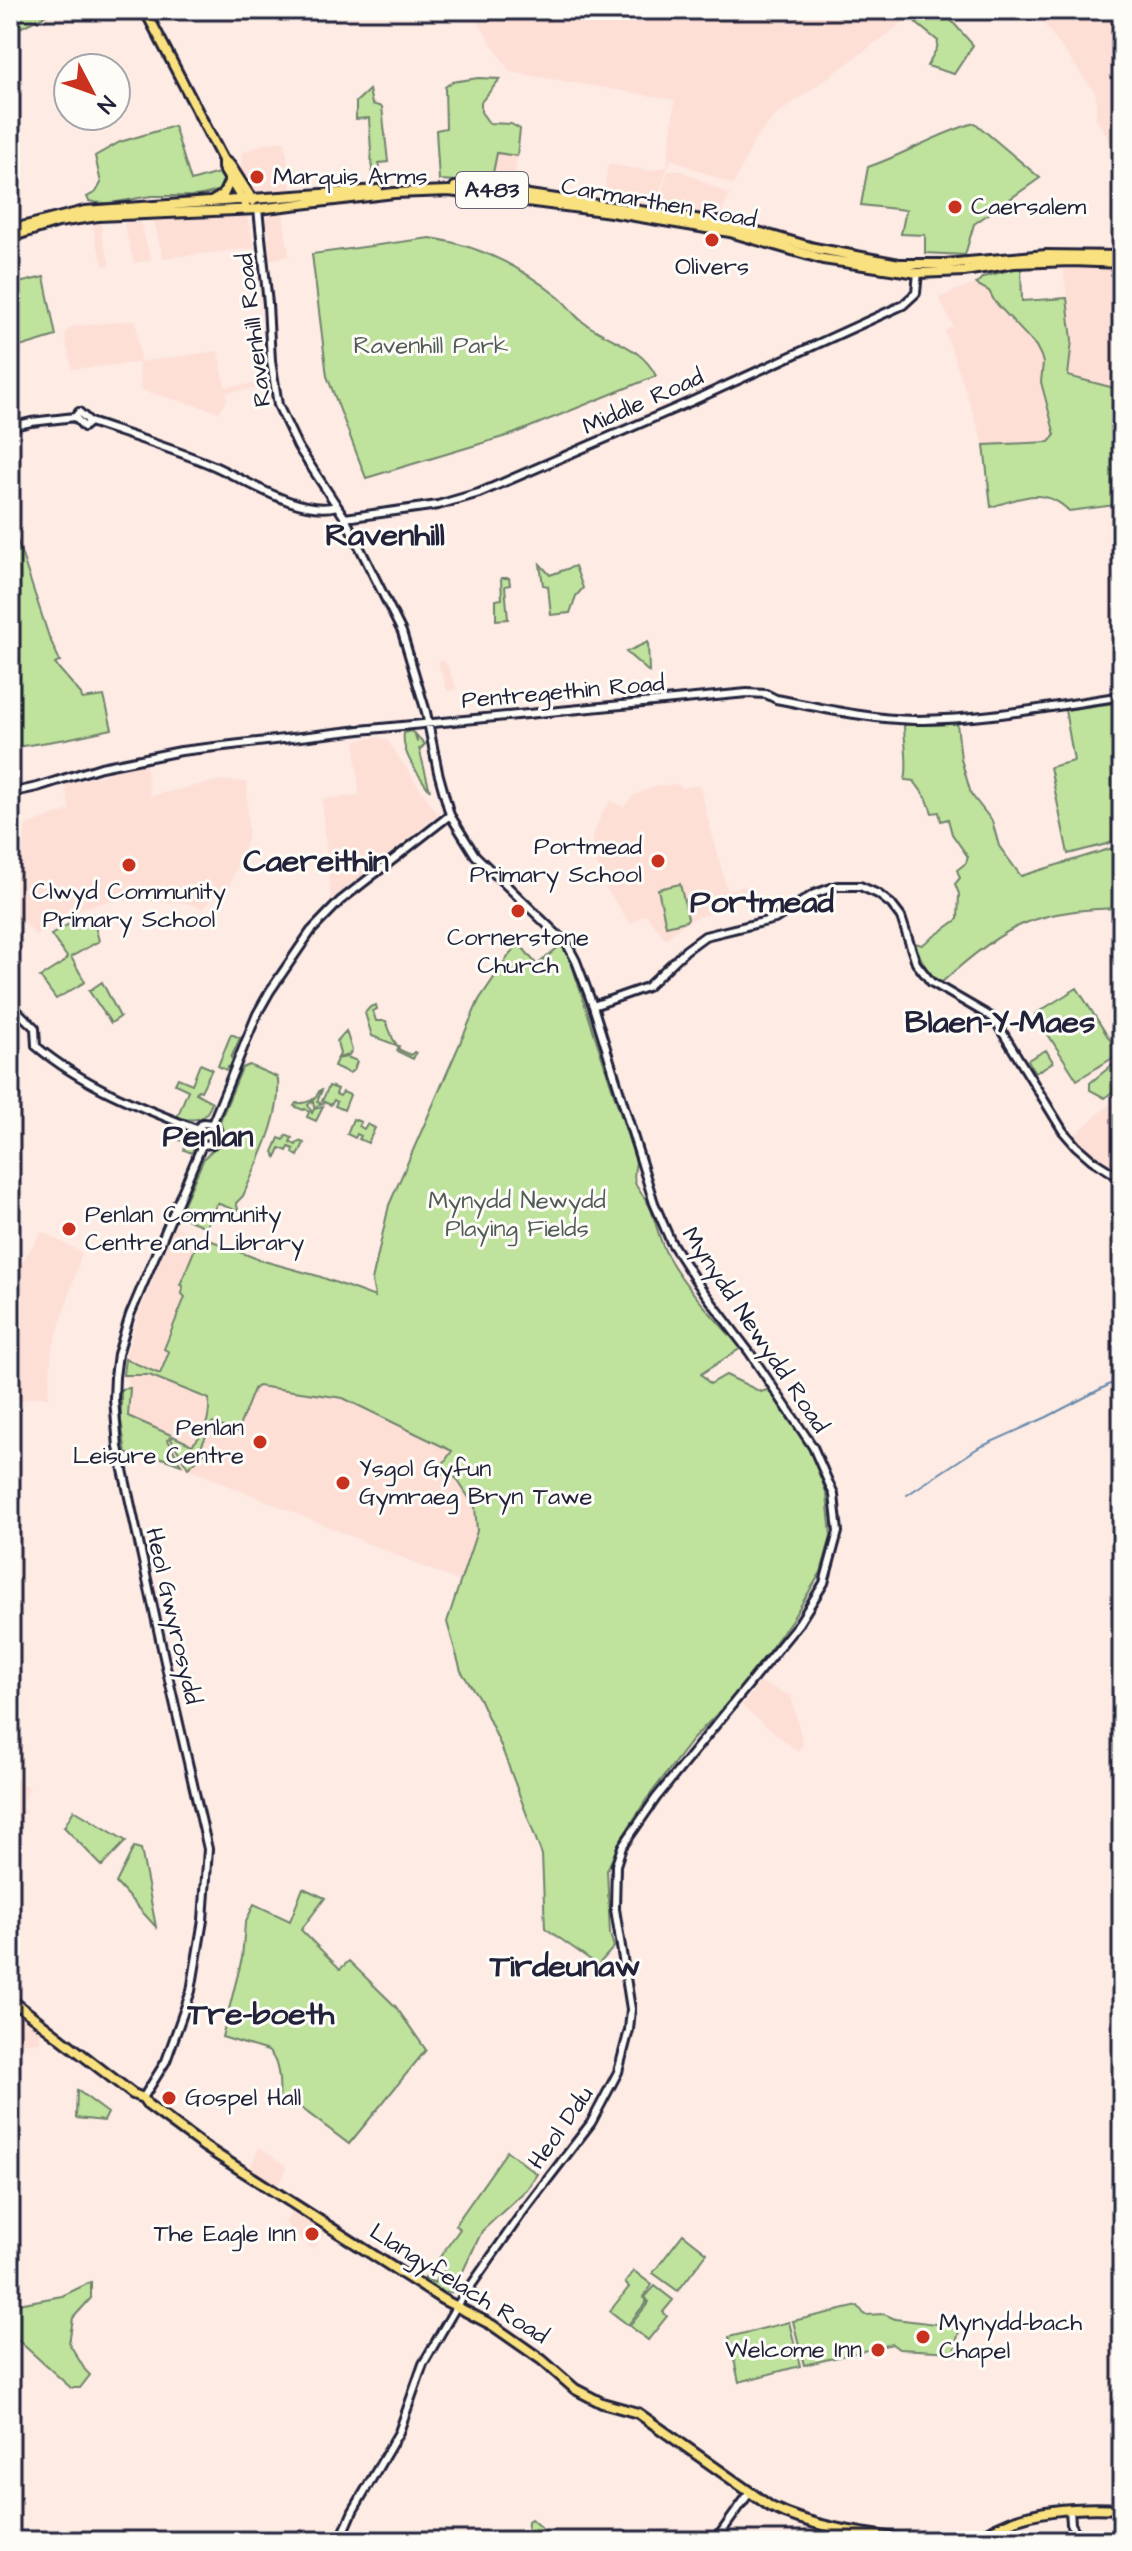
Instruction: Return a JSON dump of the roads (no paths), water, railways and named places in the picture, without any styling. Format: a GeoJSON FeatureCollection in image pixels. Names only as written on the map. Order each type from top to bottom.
{"type":"FeatureCollection","features":[{"type":"Feature","properties":{"kind":"main road"},"geometry":{"type":"LineString","coordinates":[[145,10],[223,160],[230,165],[250,205]]}},
{"type":"Feature","properties":{"kind":"main road"},"geometry":{"type":"LineString","coordinates":[[223,160],[223,168],[230,180],[250,205]]}},
{"type":"Feature","properties":{"kind":"main road"},"geometry":{"type":"LineString","coordinates":[[209,203],[223,195],[230,180]]}},
{"type":"Feature","properties":{"kind":"main road","name":"Carmarthen Road"},"geometry":{"type":"LineString","coordinates":[[10,237],[58,222],[98,216],[449,191],[611,212],[730,232],[823,259],[918,269],[1014,260]]}},
{"type":"Feature","properties":{"kind":"main road","name":"Carmarthen Road"},"geometry":{"type":"LineString","coordinates":[[10,230],[85,211],[150,205],[250,205]]}},
{"type":"Feature","properties":{"kind":"main road","name":"A483"},"geometry":{"type":"LineString","coordinates":[[1014,260],[1086,254],[1122,256]]}},
{"type":"Feature","properties":{"kind":"main road","name":"A483"},"geometry":{"type":"LineString","coordinates":[[1014,260],[1122,263]]}},
{"type":"Feature","properties":{"kind":"main road","name":"Llangyfelach Road"},"geometry":{"type":"LineString","coordinates":[[10,1999],[205,2147],[456,2307],[510,2337],[584,2394],[602,2403],[638,2413],[771,2507],[795,2517],[865,2534],[915,2541]]}},
{"type":"Feature","properties":{"kind":"main road"},"geometry":{"type":"LineString","coordinates":[[965,2541],[1039,2513],[1070,2509],[1122,2509]]}},
{"type":"Feature","properties":{"kind":"street","name":"Ravenhill Road"},"geometry":{"type":"LineString","coordinates":[[250,205],[260,234],[278,405],[298,447],[345,518],[402,632],[427,723]]}},
{"type":"Feature","properties":{"kind":"street","name":"Middle Road"},"geometry":{"type":"LineString","coordinates":[[345,518],[438,505],[479,493],[569,455],[903,305],[916,293],[918,269]]}},
{"type":"Feature","properties":{"kind":"street"},"geometry":{"type":"LineString","coordinates":[[10,427],[75,417],[79,412],[90,422],[215,467],[284,499],[314,509],[337,506]]}},
{"type":"Feature","properties":{"kind":"street","name":"Pentregethin Road"},"geometry":{"type":"LineString","coordinates":[[10,793],[101,767],[181,751],[427,723],[747,693],[766,694],[776,699],[866,716],[913,720],[954,718],[1122,696]]}},
{"type":"Feature","properties":{"kind":"street","name":"Mynydd Newydd Road"},"geometry":{"type":"LineString","coordinates":[[427,723],[450,815],[475,855],[567,944],[576,961],[654,1203],[671,1242],[813,1447],[834,1495],[838,1532],[824,1583],[799,1623],[656,1798],[622,1847],[616,1865],[615,1885],[620,1947]]}},
{"type":"Feature","properties":{"kind":"street"},"geometry":{"type":"LineString","coordinates":[[212,1124],[257,1014],[311,931],[340,901],[450,815]]}},
{"type":"Feature","properties":{"kind":"street"},"geometry":{"type":"LineString","coordinates":[[593,1006],[647,987],[705,936],[775,919],[814,894],[837,886],[860,886],[878,894],[901,917],[916,963],[931,982],[993,1018],[1058,1123],[1076,1146],[1122,1179]]}},
{"type":"Feature","properties":{"kind":"street"},"geometry":{"type":"LineString","coordinates":[[10,1004],[35,1028],[36,1046],[77,1075],[99,1089],[196,1129]]}},
{"type":"Feature","properties":{"kind":"street"},"geometry":{"type":"LineString","coordinates":[[203,1123],[212,1124],[217,1130],[217,1138],[213,1144],[202,1145],[196,1140],[196,1129],[203,1123]]}},
{"type":"Feature","properties":{"kind":"street","name":"Heol Gwyrosydd"},"geometry":{"type":"LineString","coordinates":[[143,2098],[166,2061],[191,1991],[203,1920],[208,1849],[118,1447],[115,1377],[118,1354],[130,1315],[202,1145]]}},
{"type":"Feature","properties":{"kind":"street","name":"Heol Ddu"},"geometry":{"type":"LineString","coordinates":[[340,2541],[353,2511],[399,2432],[423,2364],[456,2307],[585,2131],[611,2087],[623,2055],[631,2009],[620,1947]]}},
{"type":"Feature","properties":{"kind":"street"},"geometry":{"type":"LineString","coordinates":[[715,2541],[750,2492]]}},
{"type":"Feature","properties":{"kind":"street"},"geometry":{"type":"LineString","coordinates":[[1070,2509],[1071,2524],[1080,2541]]}},
{"type":"Feature","properties":{"kind":"waterway"},"geometry":{"type":"LineString","coordinates":[[907,1495],[978,1448],[1122,1378]]}},
{"type":"Feature","properties":{"kind":"railway"},"geometry":{"type":"LineString","coordinates":[[10,16],[24,10]]}},
{"type":"Feature","properties":{"kind":"place","name":"Marquis Arms"},"geometry":{"type":"Point","coordinates":[257,177]}},
{"type":"Feature","properties":{"kind":"place","name":"Caersalem"},"geometry":{"type":"Point","coordinates":[955,207]}},
{"type":"Feature","properties":{"kind":"place","name":"Olivers"},"geometry":{"type":"Point","coordinates":[712,240]}},
{"type":"Feature","properties":{"kind":"place","name":"Portmead Primary School"},"geometry":{"type":"Point","coordinates":[658,861]}},
{"type":"Feature","properties":{"kind":"place","name":"Clwyd Community Primary School"},"geometry":{"type":"Point","coordinates":[129,865]}},
{"type":"Feature","properties":{"kind":"place","name":"Cornerstone Church"},"geometry":{"type":"Point","coordinates":[518,911]}},
{"type":"Feature","properties":{"kind":"place","name":"Penlan Community Centre and Library"},"geometry":{"type":"Point","coordinates":[69,1229]}},
{"type":"Feature","properties":{"kind":"place","name":"Penlan Leisure Centre"},"geometry":{"type":"Point","coordinates":[260,1442]}},
{"type":"Feature","properties":{"kind":"place","name":"Ysgol Gyfun Gymraeg Bryn Tawe"},"geometry":{"type":"Point","coordinates":[343,1483]}},
{"type":"Feature","properties":{"kind":"place","name":"Gospel Hall"},"geometry":{"type":"Point","coordinates":[169,2098]}},
{"type":"Feature","properties":{"kind":"place","name":"The Eagle Inn"},"geometry":{"type":"Point","coordinates":[312,2234]}},
{"type":"Feature","properties":{"kind":"place","name":"Mynydd-bach Chapel"},"geometry":{"type":"Point","coordinates":[923,2337]}},
{"type":"Feature","properties":{"kind":"place","name":"Welcome Inn"},"geometry":{"type":"Point","coordinates":[878,2350]}},
{"type":"Feature","properties":{"kind":"district","name":"Ravenhill"},"geometry":{"type":"Point","coordinates":[385,535]}},
{"type":"Feature","properties":{"kind":"district","name":"Caereithin"},"geometry":{"type":"Point","coordinates":[316,861]}},
{"type":"Feature","properties":{"kind":"district","name":"Portmead"},"geometry":{"type":"Point","coordinates":[762,902]}},
{"type":"Feature","properties":{"kind":"district","name":"Blaen-Y-Maes"},"geometry":{"type":"Point","coordinates":[1000,1022]}},
{"type":"Feature","properties":{"kind":"district","name":"Penlan"},"geometry":{"type":"Point","coordinates":[208,1136]}},
{"type":"Feature","properties":{"kind":"district","name":"Tirdeunaw"},"geometry":{"type":"Point","coordinates":[565,1966]}},
{"type":"Feature","properties":{"kind":"district","name":"Tre-boeth"},"geometry":{"type":"Point","coordinates":[261,2014]}},
{"type":"Feature","properties":{"kind":"park label","name":"Ravenhill Park"},"geometry":{"type":"Point","coordinates":[431,346]}},
{"type":"Feature","properties":{"kind":"park label","name":"Mynydd Newydd Playing Fields"},"geometry":{"type":"Point","coordinates":[517,1215]}}]}
